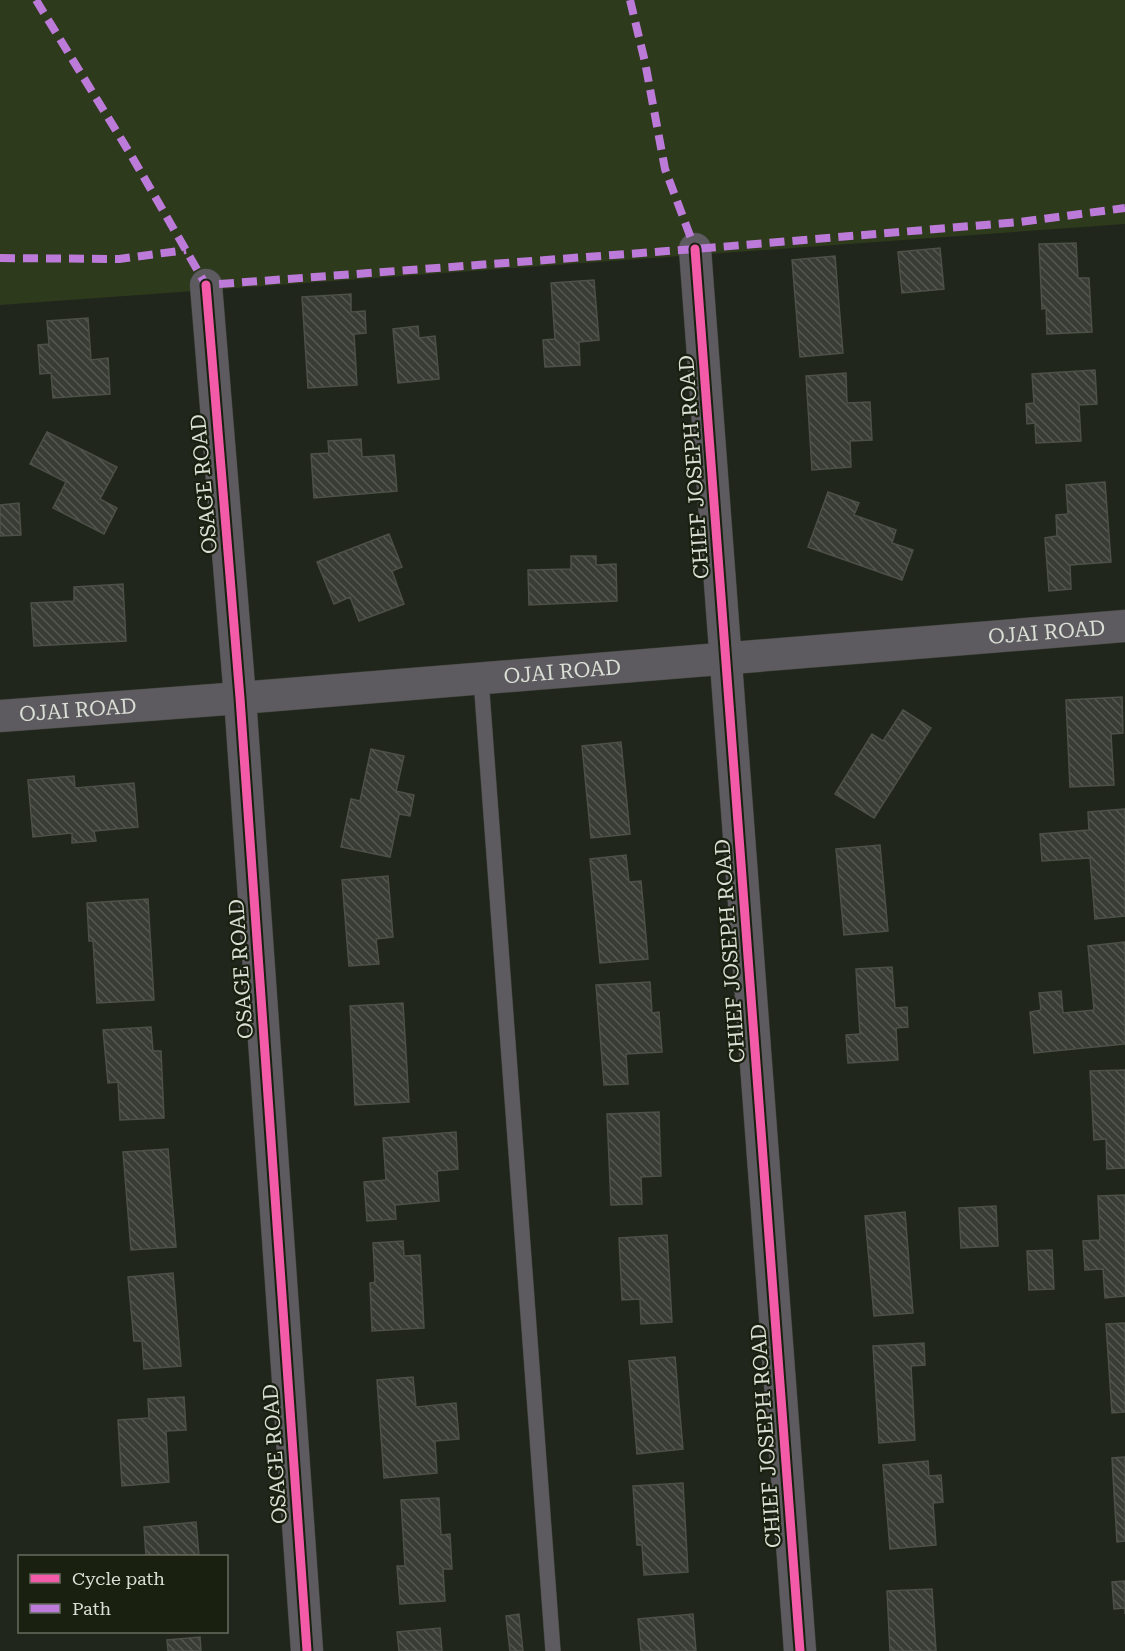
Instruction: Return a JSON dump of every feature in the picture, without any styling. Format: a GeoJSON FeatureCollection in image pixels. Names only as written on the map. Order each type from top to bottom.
{"type":"FeatureCollection","features":[{"type":"Feature","properties":{"kind":"street","name":"CHIEF JOSEPH ROAD"},"geometry":{"type":"LineString","coordinates":[[695,249],[800,1651]]}},
{"type":"Feature","properties":{"kind":"street","name":"OSAGE ROAD"},"geometry":{"type":"LineString","coordinates":[[206,285],[240,698],[307,1651]]}},
{"type":"Feature","properties":{"kind":"street","name":"OJAI ROAD"},"geometry":{"type":"LineString","coordinates":[[0,716],[1125,626]]}},
{"type":"Feature","properties":{"kind":"lane"},"geometry":{"type":"LineString","coordinates":[[481,679],[553,1651]]}},
{"type":"Feature","properties":{"kind":"green space"},"geometry":{"type":"Polygon","coordinates":[[[0,0],[1125,0],[1125,224],[0,305],[0,0]]]}},
{"type":"Feature","properties":{"kind":"building"},"geometry":{"type":"Polygon","coordinates":[[[1076,243],[1078,278],[1089,278],[1092,332],[1047,334],[1046,308],[1042,309],[1039,244],[1076,243]]]}},
{"type":"Feature","properties":{"kind":"building"},"geometry":{"type":"Polygon","coordinates":[[[940,248],[944,289],[902,293],[898,252],[940,248]]]}},
{"type":"Feature","properties":{"kind":"building"},"geometry":{"type":"Polygon","coordinates":[[[835,256],[843,353],[800,357],[792,260],[835,256]]]}},
{"type":"Feature","properties":{"kind":"building"},"geometry":{"type":"Polygon","coordinates":[[[594,280],[599,340],[579,342],[580,365],[545,367],[543,340],[555,339],[551,283],[594,280]]]}},
{"type":"Feature","properties":{"kind":"building"},"geometry":{"type":"Polygon","coordinates":[[[351,294],[351,312],[365,311],[366,333],[354,334],[357,385],[308,388],[302,297],[351,294]]]}},
{"type":"Feature","properties":{"kind":"building"},"geometry":{"type":"Polygon","coordinates":[[[88,318],[91,360],[108,358],[110,394],[53,398],[51,373],[40,374],[38,345],[49,344],[47,321],[88,318]]]}},
{"type":"Feature","properties":{"kind":"building"},"geometry":{"type":"Polygon","coordinates":[[[418,326],[419,338],[435,336],[439,379],[398,383],[393,329],[418,326]]]}},
{"type":"Feature","properties":{"kind":"building"},"geometry":{"type":"Polygon","coordinates":[[[1095,370],[1097,404],[1079,405],[1081,441],[1036,443],[1035,423],[1027,424],[1026,404],[1034,403],[1032,374],[1095,370]]]}},
{"type":"Feature","properties":{"kind":"building"},"geometry":{"type":"Polygon","coordinates":[[[846,373],[847,403],[870,402],[872,440],[850,441],[851,467],[812,470],[806,376],[846,373]]]}},
{"type":"Feature","properties":{"kind":"building"},"geometry":{"type":"Polygon","coordinates":[[[47,432],[117,467],[100,499],[117,508],[104,534],[53,508],[66,482],[30,464],[47,432]]]}},
{"type":"Feature","properties":{"kind":"building"},"geometry":{"type":"Polygon","coordinates":[[[361,439],[362,457],[394,455],[397,491],[314,498],[311,454],[329,453],[328,441],[361,439]]]}},
{"type":"Feature","properties":{"kind":"building"},"geometry":{"type":"Polygon","coordinates":[[[1105,482],[1111,562],[1070,565],[1071,589],[1049,591],[1045,538],[1057,536],[1056,515],[1068,514],[1066,485],[1105,482]]]}},
{"type":"Feature","properties":{"kind":"building"},"geometry":{"type":"Polygon","coordinates":[[[828,492],[859,503],[854,515],[896,530],[892,543],[913,550],[902,580],[808,547],[828,492]]]}},
{"type":"Feature","properties":{"kind":"building"},"geometry":{"type":"Polygon","coordinates":[[[19,503],[21,535],[0,536],[0,505],[19,503]]]}},
{"type":"Feature","properties":{"kind":"building"},"geometry":{"type":"Polygon","coordinates":[[[389,534],[402,567],[392,571],[404,604],[359,621],[350,597],[334,604],[317,562],[389,534]]]}},
{"type":"Feature","properties":{"kind":"building"},"geometry":{"type":"Polygon","coordinates":[[[571,556],[596,556],[596,565],[616,564],[617,601],[529,605],[528,570],[571,569],[571,556]]]}},
{"type":"Feature","properties":{"kind":"building"},"geometry":{"type":"Polygon","coordinates":[[[123,584],[126,641],[34,646],[31,603],[74,601],[74,587],[123,584]]]}},
{"type":"Feature","properties":{"kind":"building"},"geometry":{"type":"Polygon","coordinates":[[[1122,697],[1123,733],[1111,734],[1114,785],[1070,787],[1066,700],[1122,697]]]}},
{"type":"Feature","properties":{"kind":"building"},"geometry":{"type":"Polygon","coordinates":[[[903,710],[931,728],[874,818],[835,794],[872,734],[883,741],[903,710]]]}},
{"type":"Feature","properties":{"kind":"building"},"geometry":{"type":"Polygon","coordinates":[[[621,742],[630,834],[591,838],[582,746],[621,742]]]}},
{"type":"Feature","properties":{"kind":"building"},"geometry":{"type":"Polygon","coordinates":[[[371,749],[404,756],[396,791],[414,795],[410,816],[399,814],[390,857],[341,847],[351,799],[360,801],[371,749]]]}},
{"type":"Feature","properties":{"kind":"building"},"geometry":{"type":"Polygon","coordinates":[[[74,776],[75,788],[134,783],[138,827],[94,831],[96,841],[72,843],[72,833],[33,837],[28,780],[74,776]]]}},
{"type":"Feature","properties":{"kind":"building"},"geometry":{"type":"Polygon","coordinates":[[[1125,809],[1125,916],[1095,919],[1090,858],[1042,861],[1040,834],[1089,830],[1088,812],[1125,809]]]}},
{"type":"Feature","properties":{"kind":"building"},"geometry":{"type":"Polygon","coordinates":[[[880,845],[888,931],[844,935],[836,849],[880,845]]]}},
{"type":"Feature","properties":{"kind":"building"},"geometry":{"type":"Polygon","coordinates":[[[626,855],[629,882],[641,881],[648,959],[600,963],[590,859],[626,855]]]}},
{"type":"Feature","properties":{"kind":"building"},"geometry":{"type":"Polygon","coordinates":[[[388,876],[393,937],[376,939],[379,964],[349,966],[342,880],[388,876]]]}},
{"type":"Feature","properties":{"kind":"building"},"geometry":{"type":"Polygon","coordinates":[[[148,899],[154,1000],[97,1003],[93,941],[89,941],[87,903],[148,899]]]}},
{"type":"Feature","properties":{"kind":"building"},"geometry":{"type":"Polygon","coordinates":[[[1125,942],[1125,1044],[1034,1053],[1030,1012],[1041,1010],[1039,993],[1061,991],[1063,1013],[1094,1010],[1088,946],[1125,942]]]}},
{"type":"Feature","properties":{"kind":"building"},"geometry":{"type":"Polygon","coordinates":[[[892,967],[895,1008],[907,1007],[908,1027],[896,1028],[898,1060],[848,1063],[846,1035],[860,1034],[856,969],[892,967]]]}},
{"type":"Feature","properties":{"kind":"building"},"geometry":{"type":"Polygon","coordinates":[[[650,982],[652,1013],[659,1012],[662,1052],[626,1054],[628,1084],[604,1085],[596,985],[650,982]]]}},
{"type":"Feature","properties":{"kind":"building"},"geometry":{"type":"Polygon","coordinates":[[[403,1003],[409,1102],[355,1105],[350,1006],[403,1003]]]}},
{"type":"Feature","properties":{"kind":"building"},"geometry":{"type":"Polygon","coordinates":[[[151,1027],[153,1051],[161,1051],[164,1118],[120,1120],[118,1082],[108,1083],[103,1030],[151,1027]]]}},
{"type":"Feature","properties":{"kind":"building"},"geometry":{"type":"Polygon","coordinates":[[[1125,1070],[1125,1168],[1107,1169],[1106,1139],[1094,1140],[1090,1071],[1125,1070]]]}},
{"type":"Feature","properties":{"kind":"building"},"geometry":{"type":"Polygon","coordinates":[[[659,1112],[661,1176],[641,1177],[642,1204],[611,1205],[607,1114],[659,1112]]]}},
{"type":"Feature","properties":{"kind":"building"},"geometry":{"type":"Polygon","coordinates":[[[456,1132],[458,1169],[437,1171],[439,1201],[395,1205],[396,1219],[367,1221],[364,1182],[386,1180],[383,1138],[456,1132]]]}},
{"type":"Feature","properties":{"kind":"building"},"geometry":{"type":"Polygon","coordinates":[[[168,1149],[176,1247],[131,1250],[123,1152],[168,1149]]]}},
{"type":"Feature","properties":{"kind":"building"},"geometry":{"type":"Polygon","coordinates":[[[1125,1195],[1125,1296],[1105,1298],[1103,1269],[1085,1270],[1083,1241],[1100,1240],[1098,1196],[1125,1195]]]}},
{"type":"Feature","properties":{"kind":"building"},"geometry":{"type":"Polygon","coordinates":[[[996,1206],[998,1246],[961,1248],[959,1208],[996,1206]]]}},
{"type":"Feature","properties":{"kind":"building"},"geometry":{"type":"Polygon","coordinates":[[[905,1212],[913,1313],[874,1316],[865,1216],[905,1212]]]}},
{"type":"Feature","properties":{"kind":"building"},"geometry":{"type":"Polygon","coordinates":[[[667,1235],[672,1322],[641,1324],[640,1299],[622,1300],[619,1238],[667,1235]]]}},
{"type":"Feature","properties":{"kind":"building"},"geometry":{"type":"Polygon","coordinates":[[[403,1241],[404,1256],[420,1255],[424,1328],[372,1331],[370,1283],[375,1282],[373,1243],[403,1241]]]}},
{"type":"Feature","properties":{"kind":"building"},"geometry":{"type":"Polygon","coordinates":[[[1052,1250],[1054,1289],[1029,1290],[1027,1251],[1052,1250]]]}},
{"type":"Feature","properties":{"kind":"building"},"geometry":{"type":"Polygon","coordinates":[[[173,1273],[181,1366],[144,1369],[142,1341],[134,1341],[128,1277],[173,1273]]]}},
{"type":"Feature","properties":{"kind":"building"},"geometry":{"type":"Polygon","coordinates":[[[1125,1323],[1125,1412],[1112,1413],[1106,1324],[1125,1323]]]}},
{"type":"Feature","properties":{"kind":"building"},"geometry":{"type":"Polygon","coordinates":[[[924,1343],[925,1365],[911,1366],[915,1440],[879,1443],[873,1346],[924,1343]]]}},
{"type":"Feature","properties":{"kind":"building"},"geometry":{"type":"Polygon","coordinates":[[[675,1357],[683,1449],[637,1454],[629,1361],[675,1357]]]}},
{"type":"Feature","properties":{"kind":"building"},"geometry":{"type":"Polygon","coordinates":[[[413,1377],[416,1407],[456,1403],[459,1439],[435,1441],[437,1473],[384,1478],[377,1380],[413,1377]]]}},
{"type":"Feature","properties":{"kind":"building"},"geometry":{"type":"Polygon","coordinates":[[[184,1397],[186,1430],[166,1431],[169,1482],[122,1486],[118,1420],[149,1418],[148,1399],[184,1397]]]}},
{"type":"Feature","properties":{"kind":"building"},"geometry":{"type":"Polygon","coordinates":[[[1125,1457],[1125,1541],[1117,1542],[1112,1458],[1125,1457]]]}},
{"type":"Feature","properties":{"kind":"building"},"geometry":{"type":"Polygon","coordinates":[[[928,1461],[929,1476],[941,1475],[943,1502],[933,1503],[936,1545],[890,1549],[883,1465],[928,1461]]]}},
{"type":"Feature","properties":{"kind":"building"},"geometry":{"type":"Polygon","coordinates":[[[683,1483],[688,1572],[644,1575],[642,1545],[637,1545],[633,1486],[683,1483]]]}},
{"type":"Feature","properties":{"kind":"building"},"geometry":{"type":"Polygon","coordinates":[[[439,1498],[441,1535],[450,1534],[452,1569],[443,1569],[445,1601],[400,1604],[397,1566],[405,1566],[401,1500],[439,1498]]]}},
{"type":"Feature","properties":{"kind":"building"},"geometry":{"type":"Polygon","coordinates":[[[196,1522],[199,1555],[146,1555],[144,1527],[196,1522]]]}},
{"type":"Feature","properties":{"kind":"building"},"geometry":{"type":"Polygon","coordinates":[[[1125,1581],[1125,1608],[1114,1609],[1112,1582],[1125,1581]]]}},
{"type":"Feature","properties":{"kind":"building"},"geometry":{"type":"Polygon","coordinates":[[[932,1589],[936,1651],[890,1651],[887,1591],[932,1589]]]}},
{"type":"Feature","properties":{"kind":"building"},"geometry":{"type":"Polygon","coordinates":[[[519,1614],[523,1651],[510,1651],[506,1616],[519,1614]]]}},
{"type":"Feature","properties":{"kind":"building"},"geometry":{"type":"Polygon","coordinates":[[[693,1614],[696,1651],[641,1651],[638,1619],[693,1614]]]}},
{"type":"Feature","properties":{"kind":"building"},"geometry":{"type":"Polygon","coordinates":[[[440,1628],[442,1651],[399,1651],[397,1632],[440,1628]]]}},
{"type":"Feature","properties":{"kind":"building"},"geometry":{"type":"Polygon","coordinates":[[[200,1637],[201,1651],[168,1651],[167,1640],[200,1637]]]}},
{"type":"Feature","properties":{"kind":"marked path"},"geometry":{"type":"LineString","coordinates":[[36,0],[131,155],[206,285],[695,249],[1020,222],[1125,208]]}},
{"type":"Feature","properties":{"kind":"marked path"},"geometry":{"type":"LineString","coordinates":[[630,0],[645,62],[665,169],[695,249]]}},
{"type":"Feature","properties":{"kind":"marked path"},"geometry":{"type":"LineString","coordinates":[[0,258],[119,259],[186,250]]}},
{"type":"Feature","properties":{"kind":"cycle path"},"geometry":{"type":"LineString","coordinates":[[695,249],[800,1651]]}},
{"type":"Feature","properties":{"kind":"cycle path"},"geometry":{"type":"LineString","coordinates":[[206,285],[240,698],[307,1651]]}}]}
